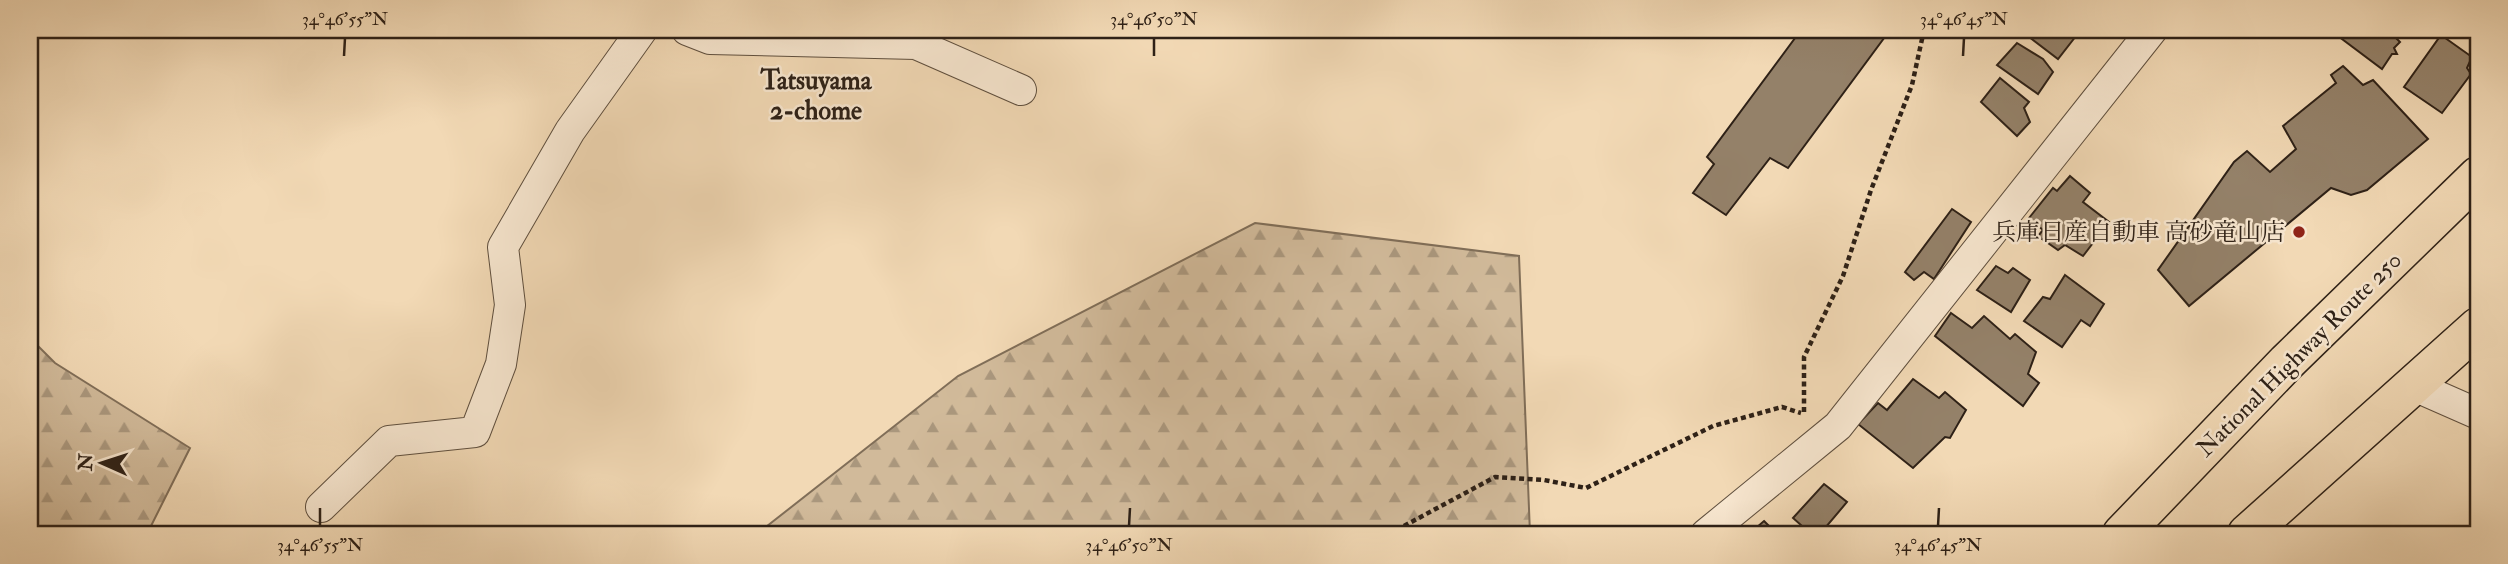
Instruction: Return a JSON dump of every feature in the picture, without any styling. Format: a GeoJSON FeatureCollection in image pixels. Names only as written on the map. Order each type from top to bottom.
{"type":"FeatureCollection","features":[{"type":"Feature","properties":{"kind":"highway","name":"National Highway Route 250"},"geometry":{"type":"LineString","coordinates":[[2122,534],[2287,362],[2478,176]]}},
{"type":"Feature","properties":{"kind":"highway"},"geometry":{"type":"LineString","coordinates":[[2247,534],[2478,327]]}},
{"type":"Feature","properties":{"kind":"street"},"geometry":{"type":"LineString","coordinates":[[321,507],[389,441],[475,432],[503,352],[510,305],[503,247],[569,131],[642,30]]}},
{"type":"Feature","properties":{"kind":"street"},"geometry":{"type":"LineString","coordinates":[[687,30],[709,40],[916,44],[1021,90]]}},
{"type":"Feature","properties":{"kind":"street"},"geometry":{"type":"LineString","coordinates":[[1706,534],[1838,426],[2152,30]]}},
{"type":"Feature","properties":{"kind":"street"},"geometry":{"type":"LineString","coordinates":[[2412,384],[2478,414]]}},
{"type":"Feature","properties":{"kind":"path"},"geometry":{"type":"LineString","coordinates":[[1804,415],[1804,357],[1843,276],[1871,190],[1912,85],[1924,30]]}},
{"type":"Feature","properties":{"kind":"path"},"geometry":{"type":"LineString","coordinates":[[1389,534],[1495,477],[1544,480],[1586,488],[1713,426],[1782,407],[1838,426]]}},
{"type":"Feature","properties":{"kind":"green space"},"geometry":{"type":"Polygon","coordinates":[[[1255,223],[1519,256],[1530,534],[757,534],[958,376],[1255,223]]]}},
{"type":"Feature","properties":{"kind":"green space"},"geometry":{"type":"Polygon","coordinates":[[[30,338],[55,363],[190,448],[147,534],[30,534],[30,338]]]}},
{"type":"Feature","properties":{"kind":"building"},"geometry":{"type":"Polygon","coordinates":[[[1801,30],[1890,30],[1788,168],[1770,158],[1726,215],[1693,193],[1714,164],[1707,157],[1801,30]]]}},
{"type":"Feature","properties":{"kind":"building"},"geometry":{"type":"Polygon","coordinates":[[[2020,30],[2068,30],[2076,36],[2058,59],[2020,30]]]}},
{"type":"Feature","properties":{"kind":"building"},"geometry":{"type":"Polygon","coordinates":[[[2330,30],[2388,30],[2400,42],[2394,48],[2397,54],[2392,54],[2382,69],[2330,30]]]}},
{"type":"Feature","properties":{"kind":"building"},"geometry":{"type":"Polygon","coordinates":[[[2441,35],[2472,57],[2467,68],[2471,74],[2442,113],[2404,87],[2441,35]]]}},
{"type":"Feature","properties":{"kind":"building"},"geometry":{"type":"Polygon","coordinates":[[[2017,43],[2043,59],[2053,72],[2038,94],[1997,65],[2017,43]]]}},
{"type":"Feature","properties":{"kind":"building"},"geometry":{"type":"Polygon","coordinates":[[[2343,66],[2363,85],[2373,80],[2428,139],[2367,190],[2351,195],[2331,188],[2189,306],[2158,270],[2234,162],[2247,151],[2270,172],[2296,149],[2283,126],[2336,83],[2331,75],[2343,66]]]}},
{"type":"Feature","properties":{"kind":"building"},"geometry":{"type":"Polygon","coordinates":[[[2000,78],[2029,102],[2024,108],[2030,122],[2017,136],[1981,102],[2000,78]]]}},
{"type":"Feature","properties":{"kind":"building"},"geometry":{"type":"Polygon","coordinates":[[[2070,176],[2090,193],[2083,202],[2109,222],[2083,256],[2065,245],[2058,250],[2038,236],[2043,230],[2029,218],[2053,188],[2057,191],[2070,176]]]}},
{"type":"Feature","properties":{"kind":"building"},"geometry":{"type":"Polygon","coordinates":[[[1952,209],[1971,222],[1934,279],[1924,272],[1914,280],[1905,272],[1952,209]]]}},
{"type":"Feature","properties":{"kind":"building"},"geometry":{"type":"Polygon","coordinates":[[[1996,266],[2008,273],[2013,268],[2030,280],[2011,312],[1977,290],[1996,266]]]}},
{"type":"Feature","properties":{"kind":"building"},"geometry":{"type":"Polygon","coordinates":[[[2065,275],[2104,304],[2090,326],[2081,320],[2062,347],[2024,321],[2043,297],[2050,299],[2065,275]]]}},
{"type":"Feature","properties":{"kind":"building"},"geometry":{"type":"Polygon","coordinates":[[[1951,313],[1972,328],[1984,316],[2010,339],[2015,334],[2036,352],[2028,374],[2039,383],[2023,406],[1935,336],[1951,313]]]}},
{"type":"Feature","properties":{"kind":"building"},"geometry":{"type":"Polygon","coordinates":[[[1913,379],[1939,398],[1945,392],[1966,410],[1950,438],[1945,437],[1913,468],[1858,424],[1878,403],[1887,410],[1913,379]]]}},
{"type":"Feature","properties":{"kind":"building"},"geometry":{"type":"Polygon","coordinates":[[[1824,484],[1847,502],[1820,534],[1811,534],[1793,518],[1824,484]]]}},
{"type":"Feature","properties":{"kind":"building"},"geometry":{"type":"Polygon","coordinates":[[[1764,521],[1777,534],[1749,534],[1764,521]]]}},
{"type":"Feature","properties":{"kind":"place","name":"兵庫日産自動車 高砂竜山店"},"geometry":{"type":"Point","coordinates":[2299,232]}},
{"type":"Feature","properties":{"kind":"district","name":"Tatsuyama 2-chome"},"geometry":{"type":"Point","coordinates":[816,95]}}]}
